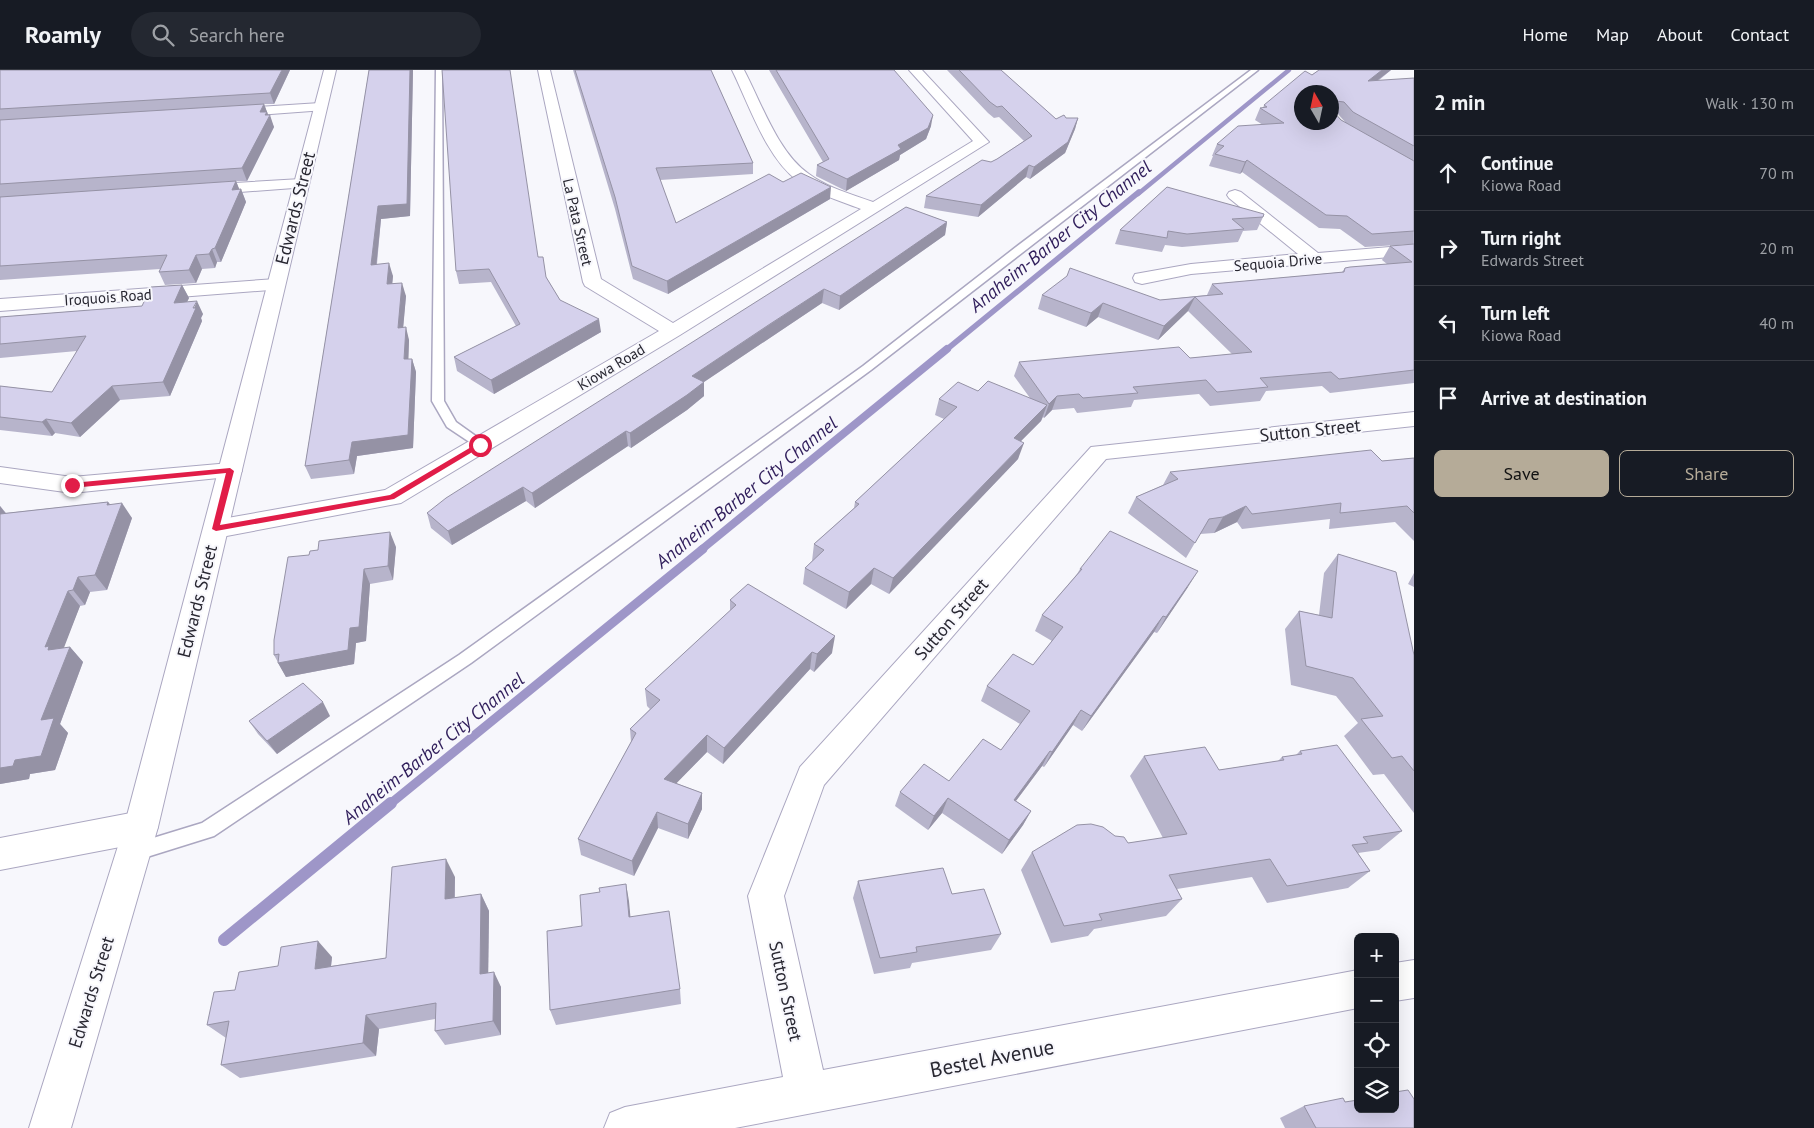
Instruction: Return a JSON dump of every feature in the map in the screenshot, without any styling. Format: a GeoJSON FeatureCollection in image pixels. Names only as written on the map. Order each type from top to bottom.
{"type":"FeatureCollection","features":[{"type":"Feature","properties":{"kind":"street","name":"Edwards Street"},"geometry":{"type":"LineString","coordinates":[[50,1128],[137,839],[330,70]]}},
{"type":"Feature","properties":{"kind":"street","name":"La Pata Street"},"geometry":{"type":"LineString","coordinates":[[544,70],[592,282],[673,331]]}},
{"type":"Feature","properties":{"kind":"street"},"geometry":{"type":"LineString","coordinates":[[738,70],[779,147],[795,170],[823,188],[874,208]]}},
{"type":"Feature","properties":{"kind":"street","name":"Kiowa Road"},"geometry":{"type":"LineString","coordinates":[[216,529],[392,497],[673,331],[982,142],[915,70]]}},
{"type":"Feature","properties":{"kind":"street"},"geometry":{"type":"LineString","coordinates":[[214,114],[320,108]]}},
{"type":"Feature","properties":{"kind":"street"},"geometry":{"type":"LineString","coordinates":[[185,192],[301,184]]}},
{"type":"Feature","properties":{"kind":"street"},"geometry":{"type":"LineString","coordinates":[[1235,195],[1315,258]]}},
{"type":"Feature","properties":{"kind":"street","name":"Sequoia Drive"},"geometry":{"type":"LineString","coordinates":[[1142,278],[1191,269],[1414,250]]}},
{"type":"Feature","properties":{"kind":"street","name":"Iroquois Road"},"geometry":{"type":"LineString","coordinates":[[0,305],[276,285]]}},
{"type":"Feature","properties":{"kind":"street","name":"Sutton Street"},"geometry":{"type":"LineString","coordinates":[[807,1093],[766,896],[812,777],[1099,452],[1414,419]]}},
{"type":"Feature","properties":{"kind":"street"},"geometry":{"type":"LineString","coordinates":[[0,475],[72,485],[230,471]]}},
{"type":"Feature","properties":{"kind":"street"},"geometry":{"type":"LineString","coordinates":[[0,854],[137,839]]}},
{"type":"Feature","properties":{"kind":"street"},"geometry":{"type":"LineString","coordinates":[[1399,981],[1414,978]]}},
{"type":"Feature","properties":{"kind":"street","name":"Bestel Avenue"},"geometry":{"type":"LineString","coordinates":[[626,1128],[1354,990]]}},
{"type":"Feature","properties":{"kind":"lane"},"geometry":{"type":"LineString","coordinates":[[440,70],[438,401],[451,424],[480,445]]}},
{"type":"Feature","properties":{"kind":"lane"},"geometry":{"type":"LineString","coordinates":[[137,839],[207,830],[465,659],[867,368],[1019,249],[1255,70]]}},
{"type":"Feature","properties":{"kind":"building"},"geometry":{"type":"Polygon","coordinates":[[[0,70],[282,70],[270,93],[0,109],[0,70]]]}},
{"type":"Feature","properties":{"kind":"building"},"geometry":{"type":"Polygon","coordinates":[[[369,70],[410,70],[407,204],[378,206],[371,265],[389,263],[387,284],[402,283],[398,328],[406,327],[404,359],[412,359],[408,435],[352,442],[349,460],[305,466],[369,70]]]}},
{"type":"Feature","properties":{"kind":"building"},"geometry":{"type":"Polygon","coordinates":[[[442,70],[510,70],[538,257],[543,257],[546,277],[560,300],[599,319],[491,380],[454,357],[520,324],[489,269],[456,271],[442,70]]]}},
{"type":"Feature","properties":{"kind":"building"},"geometry":{"type":"Polygon","coordinates":[[[575,70],[711,70],[753,163],[656,168],[676,223],[769,174],[783,182],[801,173],[831,187],[667,281],[632,266],[615,197],[575,70]]]}},
{"type":"Feature","properties":{"kind":"building"},"geometry":{"type":"Polygon","coordinates":[[[776,70],[894,70],[933,115],[928,128],[898,145],[901,149],[847,179],[817,165],[829,159],[776,70]]]}},
{"type":"Feature","properties":{"kind":"building"},"geometry":{"type":"Polygon","coordinates":[[[959,70],[1001,70],[1056,119],[1064,115],[1066,118],[1078,118],[1068,142],[1034,167],[1029,165],[981,205],[926,196],[982,160],[991,162],[1032,136],[1002,106],[997,107],[990,102],[959,70]]]}},
{"type":"Feature","properties":{"kind":"building"},"geometry":{"type":"Polygon","coordinates":[[[1319,70],[1382,70],[1368,81],[1414,78],[1414,146],[1353,112],[1344,102],[1339,101],[1339,85],[1294,85],[1294,130],[1339,130],[1339,118],[1414,161],[1414,231],[1372,234],[1347,216],[1326,215],[1247,160],[1245,162],[1215,154],[1224,146],[1217,144],[1238,126],[1284,123],[1260,108],[1267,107],[1264,105],[1305,71],[1312,75],[1319,70]]]}},
{"type":"Feature","properties":{"kind":"building"},"geometry":{"type":"Polygon","coordinates":[[[264,104],[260,112],[267,112],[265,115],[270,115],[242,168],[0,184],[0,120],[264,104]]]}},
{"type":"Feature","properties":{"kind":"building"},"geometry":{"type":"Polygon","coordinates":[[[236,181],[232,190],[241,189],[215,248],[209,254],[196,255],[189,270],[159,272],[167,255],[0,266],[0,197],[236,181]]]}},
{"type":"Feature","properties":{"kind":"building"},"geometry":{"type":"Polygon","coordinates":[[[1167,187],[1264,214],[1263,217],[1232,219],[1244,229],[1187,234],[1168,231],[1167,238],[1120,230],[1167,187]]]}},
{"type":"Feature","properties":{"kind":"building"},"geometry":{"type":"Polygon","coordinates":[[[906,207],[947,222],[840,296],[824,289],[770,324],[692,376],[704,382],[687,395],[630,433],[626,431],[532,493],[523,487],[448,531],[427,513],[446,498],[906,207]]]}},
{"type":"Feature","properties":{"kind":"building"},"geometry":{"type":"Polygon","coordinates":[[[1414,244],[1414,370],[1339,379],[1331,372],[1260,378],[1268,387],[1217,392],[1206,380],[1133,387],[1138,393],[1083,398],[1079,394],[1057,396],[1049,404],[1019,362],[1179,347],[1190,358],[1252,352],[1195,297],[1164,326],[1103,303],[1091,313],[1042,295],[1067,276],[1070,268],[1160,300],[1223,294],[1212,284],[1344,272],[1345,268],[1350,267],[1412,262],[1390,246],[1414,244]]]}},
{"type":"Feature","properties":{"kind":"building"},"geometry":{"type":"Polygon","coordinates":[[[182,285],[174,303],[197,301],[193,308],[196,308],[163,382],[112,386],[71,423],[46,419],[42,422],[0,417],[0,386],[52,392],[86,336],[0,344],[0,317],[142,306],[151,287],[182,285]]]}},
{"type":"Feature","properties":{"kind":"building"},"geometry":{"type":"Polygon","coordinates":[[[988,381],[1047,405],[1014,438],[1024,443],[893,578],[874,568],[849,592],[805,568],[824,550],[814,544],[859,504],[855,502],[957,407],[939,399],[958,382],[978,391],[988,381]]]}},
{"type":"Feature","properties":{"kind":"building"},"geometry":{"type":"Polygon","coordinates":[[[1371,450],[1382,461],[1414,458],[1414,513],[1407,506],[1340,513],[1341,503],[1252,514],[1246,506],[1223,517],[1209,519],[1195,543],[1136,497],[1178,479],[1170,472],[1371,450]]]}},
{"type":"Feature","properties":{"kind":"building"},"geometry":{"type":"Polygon","coordinates":[[[108,502],[107,505],[122,503],[95,575],[78,577],[73,590],[68,591],[45,647],[49,646],[48,650],[70,647],[41,720],[54,718],[41,756],[15,760],[13,766],[0,768],[0,514],[108,502]]]}},
{"type":"Feature","properties":{"kind":"building"},"geometry":{"type":"Polygon","coordinates":[[[1110,531],[1198,571],[1166,617],[1163,616],[1091,716],[1081,710],[1052,752],[1050,751],[1014,800],[1031,811],[1009,840],[948,798],[934,816],[900,792],[924,764],[949,781],[983,739],[1001,750],[1030,711],[987,686],[1013,654],[1033,665],[1063,627],[1042,615],[1082,569],[1080,569],[1110,531]]]}},
{"type":"Feature","properties":{"kind":"building"},"geometry":{"type":"Polygon","coordinates":[[[390,532],[388,566],[364,569],[359,627],[350,628],[348,650],[278,663],[279,654],[274,655],[274,640],[288,557],[309,555],[310,551],[318,550],[319,541],[390,532]]]}},
{"type":"Feature","properties":{"kind":"building"},"geometry":{"type":"Polygon","coordinates":[[[1338,554],[1396,572],[1414,655],[1414,771],[1402,756],[1392,758],[1361,719],[1383,716],[1353,678],[1306,666],[1299,611],[1332,618],[1338,554]]]}},
{"type":"Feature","properties":{"kind":"building"},"geometry":{"type":"Polygon","coordinates":[[[748,584],[835,636],[817,654],[812,652],[724,748],[707,735],[664,779],[702,793],[688,824],[657,812],[632,861],[578,839],[636,733],[630,729],[660,700],[645,689],[736,605],[730,600],[748,584]]]}},
{"type":"Feature","properties":{"kind":"building"},"geometry":{"type":"Polygon","coordinates":[[[303,683],[323,702],[267,741],[249,721],[303,683]]]}},
{"type":"Feature","properties":{"kind":"building"},"geometry":{"type":"Polygon","coordinates":[[[1337,745],[1402,831],[1363,837],[1368,843],[1352,845],[1370,871],[1287,886],[1270,859],[1169,875],[1182,899],[1099,914],[1102,920],[1064,926],[1032,852],[1077,825],[1091,824],[1103,827],[1115,836],[1124,837],[1128,843],[1187,834],[1144,756],[1205,747],[1219,770],[1284,760],[1282,757],[1302,754],[1300,751],[1337,745]]]}},
{"type":"Feature","properties":{"kind":"building"},"geometry":{"type":"Polygon","coordinates":[[[446,859],[445,899],[481,894],[480,974],[494,972],[493,1021],[435,1031],[436,1003],[366,1015],[363,1043],[221,1065],[229,1021],[207,1025],[214,992],[235,990],[239,972],[278,966],[281,947],[318,941],[315,969],[386,958],[392,867],[446,859]]]}},
{"type":"Feature","properties":{"kind":"building"},"geometry":{"type":"Polygon","coordinates":[[[943,868],[952,894],[984,889],[1001,934],[916,947],[917,952],[880,958],[858,881],[943,868]]]}},
{"type":"Feature","properties":{"kind":"building"},"geometry":{"type":"Polygon","coordinates":[[[626,884],[629,917],[669,911],[680,989],[550,1010],[547,931],[582,926],[580,895],[600,892],[599,888],[626,884]]]}},
{"type":"Feature","properties":{"kind":"building"},"geometry":{"type":"Polygon","coordinates":[[[1408,1090],[1414,1099],[1414,1128],[1316,1128],[1304,1106],[1343,1098],[1345,1102],[1354,1101],[1354,1113],[1399,1113],[1399,1091],[1408,1090]]]}},
{"type":"Feature","properties":{"kind":"waterway","name":"Anaheim-Barber City Channel"},"geometry":{"type":"LineString","coordinates":[[1138,194],[1289,70]]}},
{"type":"Feature","properties":{"kind":"waterway","name":"Anaheim-Barber City Channel"},"geometry":{"type":"LineString","coordinates":[[946,350],[1139,192]]}},
{"type":"Feature","properties":{"kind":"waterway","name":"Anaheim-Barber City Channel"},"geometry":{"type":"LineString","coordinates":[[701,550],[947,349]]}},
{"type":"Feature","properties":{"kind":"waterway","name":"Anaheim-Barber City Channel"},"geometry":{"type":"LineString","coordinates":[[390,804],[703,549]]}},
{"type":"Feature","properties":{"kind":"waterway","name":"Anaheim-Barber City Channel"},"geometry":{"type":"LineString","coordinates":[[224,940],[391,803]]}},
{"type":"Feature","properties":{"kind":"route"},"geometry":{"type":"LineString","coordinates":[[72,485],[230,471],[216,529],[392,497],[480,445]]}}]}
